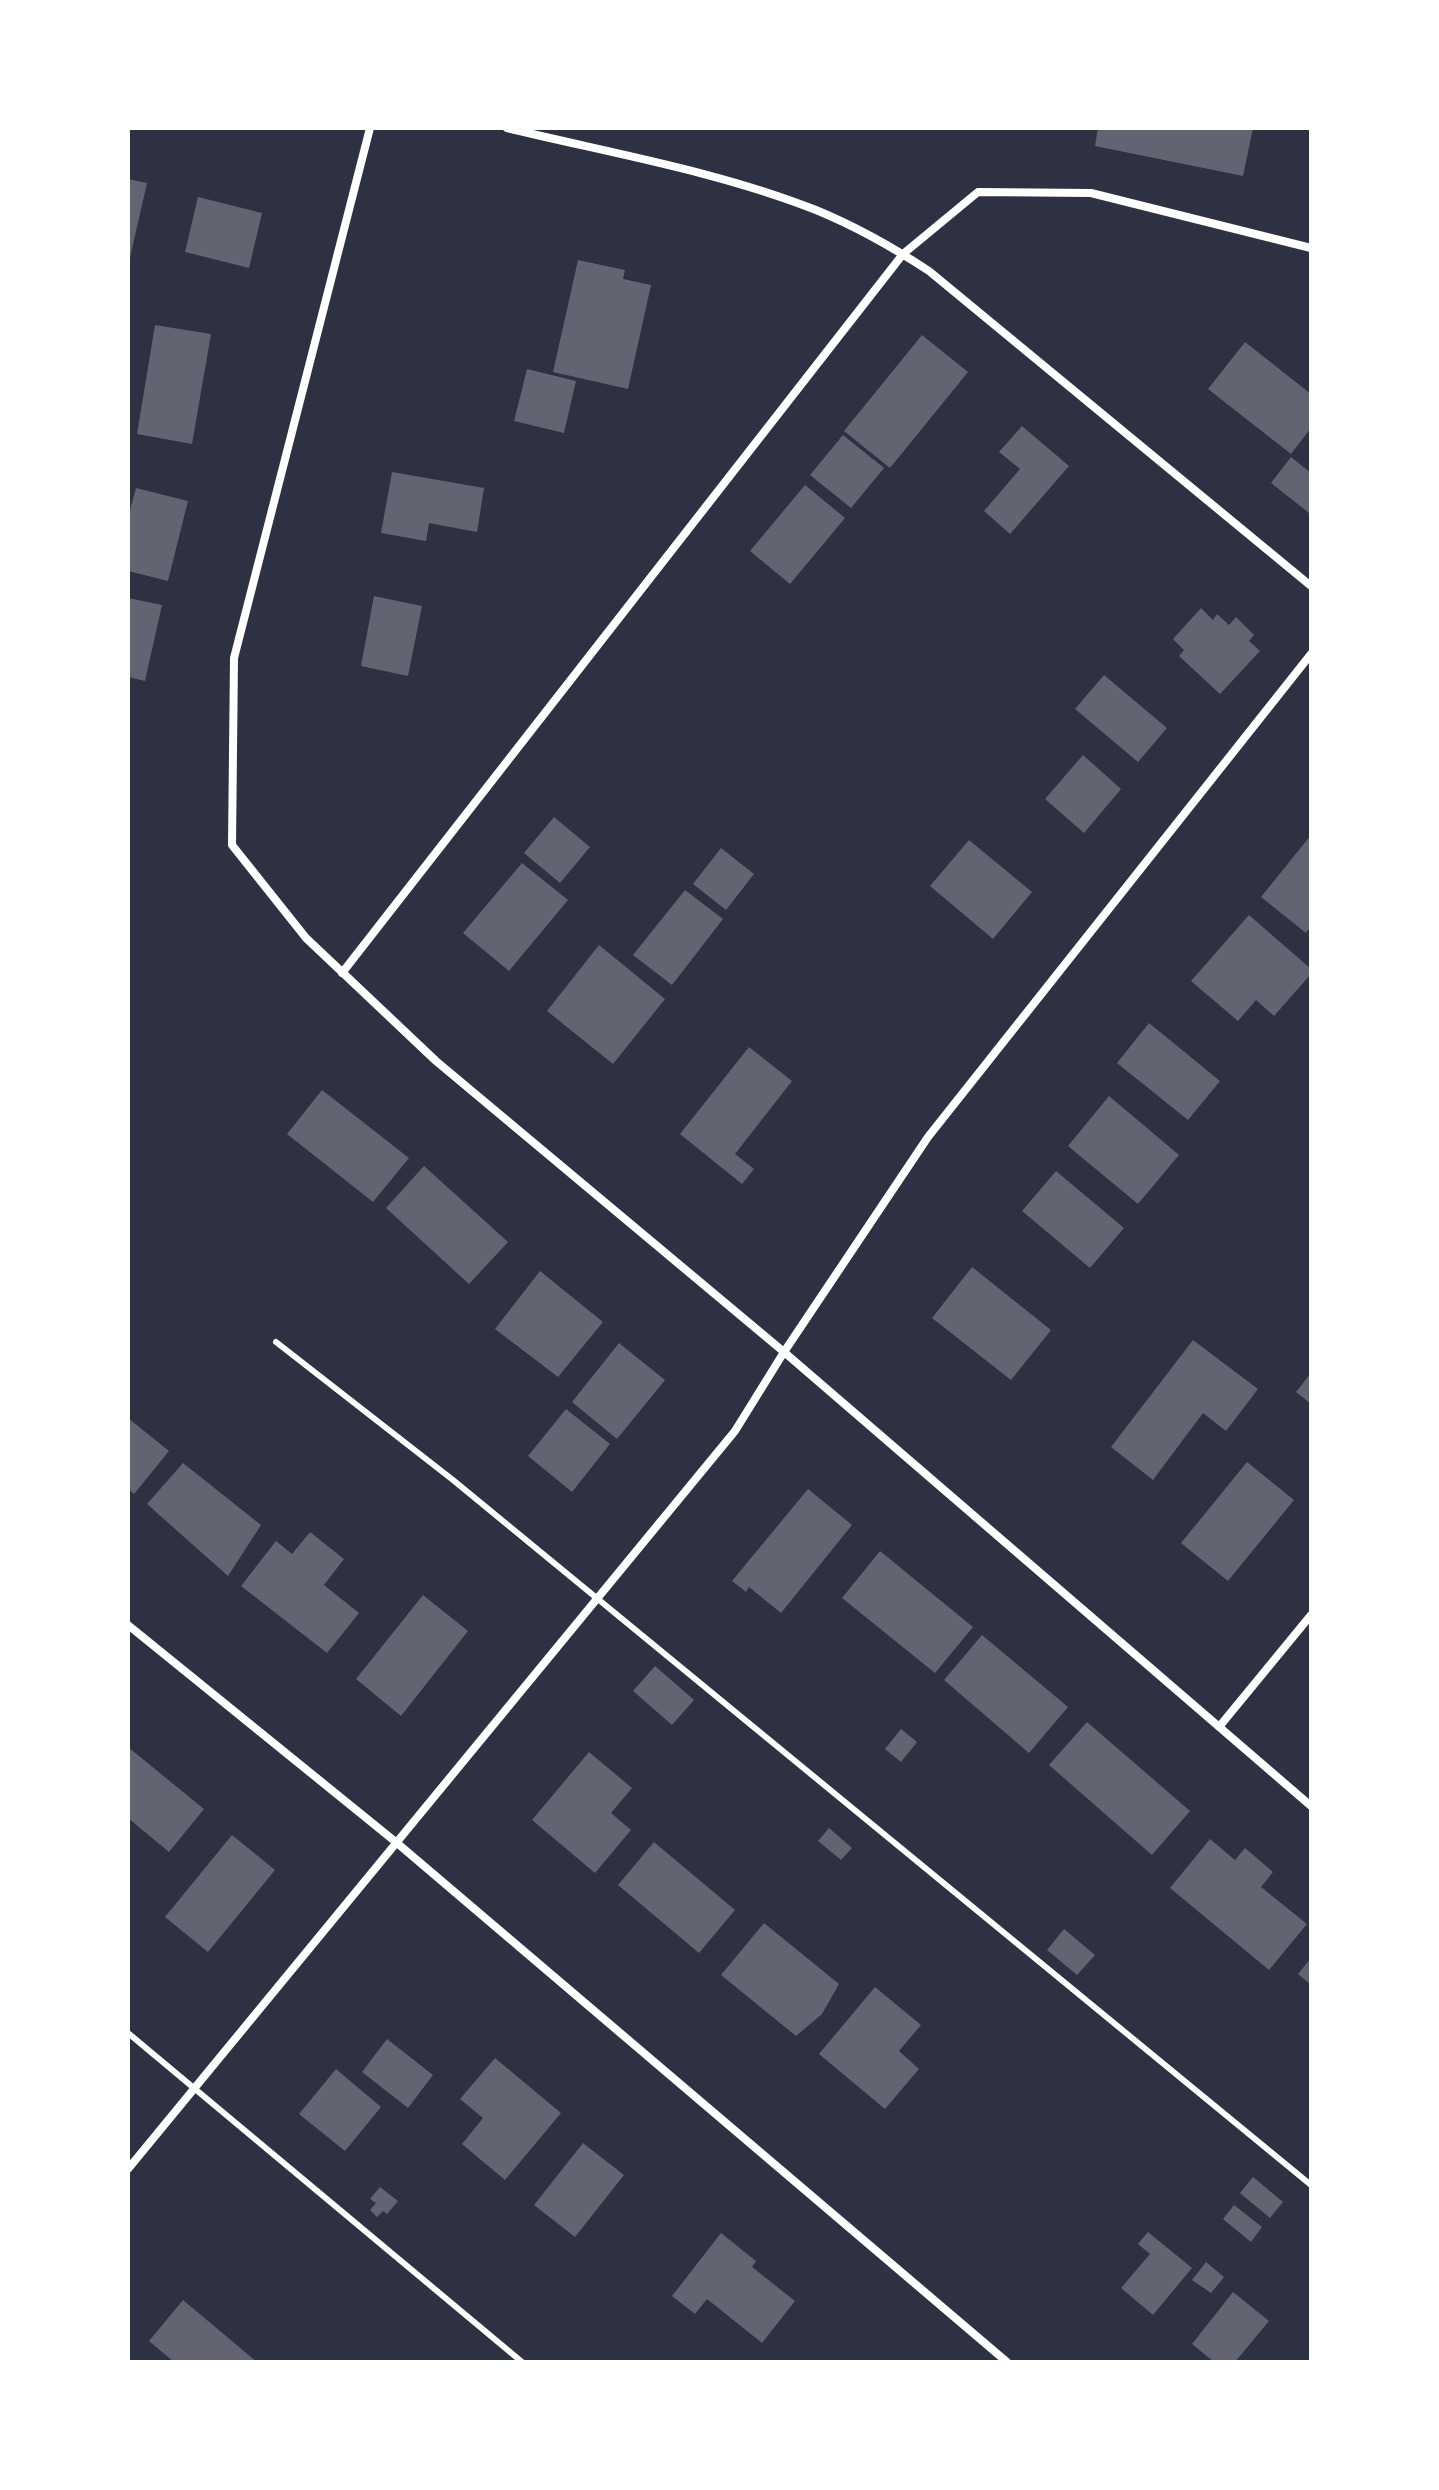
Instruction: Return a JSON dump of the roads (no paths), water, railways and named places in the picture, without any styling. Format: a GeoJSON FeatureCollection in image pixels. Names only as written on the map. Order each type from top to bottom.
{"type":"FeatureCollection","features":[{"type":"Feature","properties":{"kind":"street"},"geometry":{"type":"LineString","coordinates":[[370,128],[234,658],[232,845],[306,938],[436,1061],[784,1352],[1311,1806]]}},
{"type":"Feature","properties":{"kind":"street"},"geometry":{"type":"LineString","coordinates":[[507,128],[718,179],[817,211],[903,254],[929,271],[1311,586]]}},
{"type":"Feature","properties":{"kind":"street"},"geometry":{"type":"LineString","coordinates":[[342,973],[903,254],[978,192],[1091,193],[1311,248]]}},
{"type":"Feature","properties":{"kind":"street"},"geometry":{"type":"LineString","coordinates":[[128,2169],[735,1431],[928,1137],[1311,654]]}},
{"type":"Feature","properties":{"kind":"street"},"geometry":{"type":"LineString","coordinates":[[1219,1727],[1311,1615]]}},
{"type":"Feature","properties":{"kind":"street"},"geometry":{"type":"LineString","coordinates":[[128,1625],[397,1843],[1007,2362]]}},
{"type":"Feature","properties":{"kind":"lane"},"geometry":{"type":"LineString","coordinates":[[276,1342],[453,1480],[1311,2185]]}},
{"type":"Feature","properties":{"kind":"lane"},"geometry":{"type":"LineString","coordinates":[[128,2033],[522,2362]]}}]}
